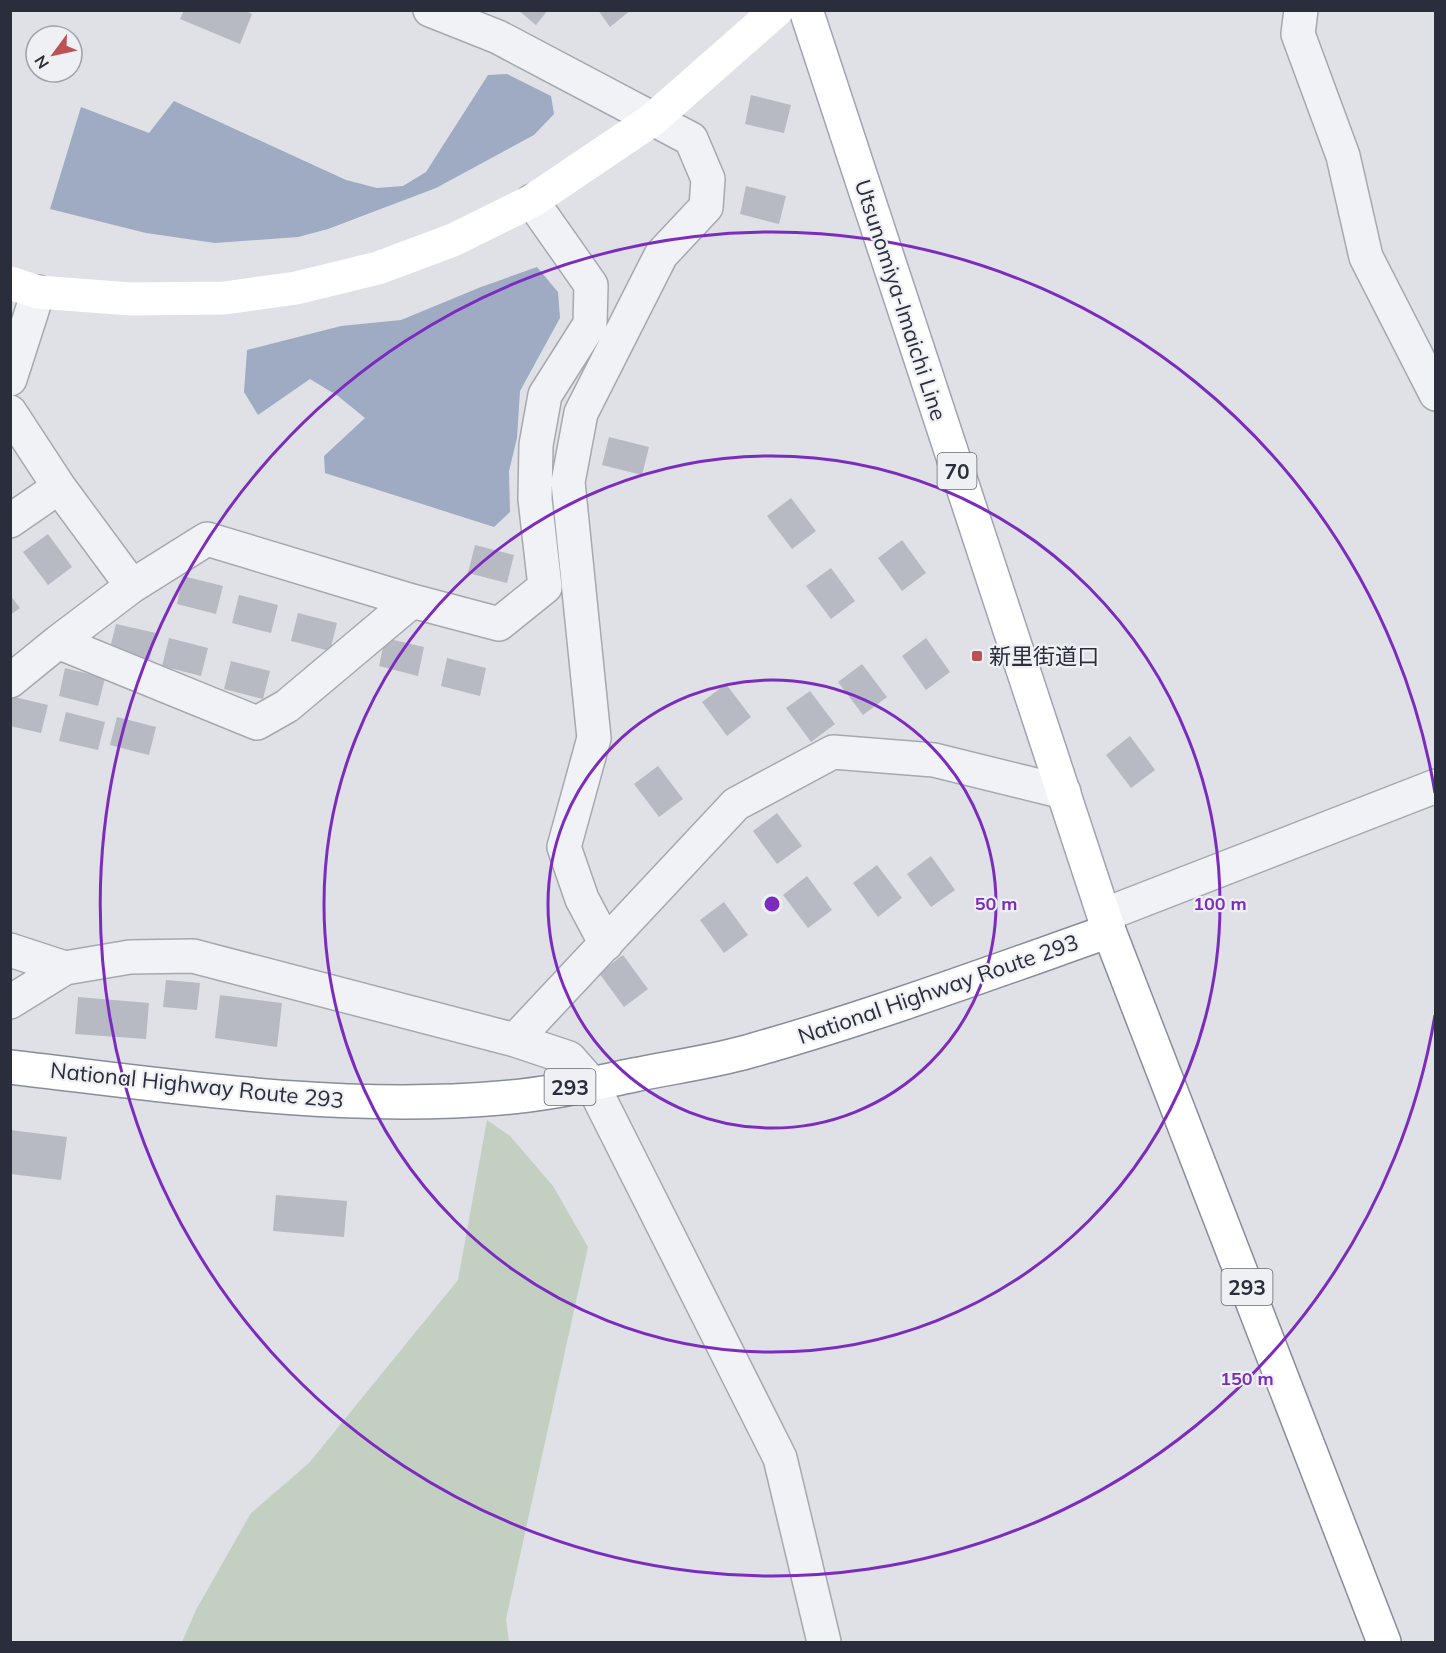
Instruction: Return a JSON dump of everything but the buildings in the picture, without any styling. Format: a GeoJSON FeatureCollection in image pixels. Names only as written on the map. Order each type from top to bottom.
{"type":"FeatureCollection","features":[{"type":"Feature","properties":{"kind":"main road"},"geometry":{"type":"LineString","coordinates":[[24,287],[131,299],[224,298],[296,288],[378,268],[453,240],[532,201],[652,120],[777,10]]}},
{"type":"Feature","properties":{"kind":"main road","name":"Utsunomiya-Imaichi Line"},"geometry":{"type":"LineString","coordinates":[[806,10],[1106,923]]}},
{"type":"Feature","properties":{"kind":"main road","name":"National Highway Route 293"},"geometry":{"type":"LineString","coordinates":[[10,1066],[221,1092],[320,1100],[411,1101],[501,1098],[592,1084],[747,1052],[886,1009],[1106,923],[1384,1642]]}},
{"type":"Feature","properties":{"kind":"street"},"geometry":{"type":"LineString","coordinates":[[430,10],[498,37],[691,139],[708,179],[706,207],[661,255],[581,413],[568,482],[594,738],[564,847],[582,899],[606,944]]}},
{"type":"Feature","properties":{"kind":"street"},"geometry":{"type":"LineString","coordinates":[[1301,10],[1298,34],[1343,156],[1365,256],[1436,394]]}},
{"type":"Feature","properties":{"kind":"street"},"geometry":{"type":"LineString","coordinates":[[10,681],[132,586],[207,539],[412,601],[499,624],[545,587],[535,499],[536,446],[545,395],[590,324],[591,285],[532,201]]}},
{"type":"Feature","properties":{"kind":"street"},"geometry":{"type":"LineString","coordinates":[[10,379],[24,287]]}},
{"type":"Feature","properties":{"kind":"street"},"geometry":{"type":"LineString","coordinates":[[10,412],[59,487],[132,586]]}},
{"type":"Feature","properties":{"kind":"street"},"geometry":{"type":"LineString","coordinates":[[10,522],[59,487]]}},
{"type":"Feature","properties":{"kind":"street"},"geometry":{"type":"LineString","coordinates":[[58,642],[257,723],[287,706],[412,601]]}},
{"type":"Feature","properties":{"kind":"street"},"geometry":{"type":"LineString","coordinates":[[515,1040],[736,804],[832,752],[934,760],[1064,792]]}},
{"type":"Feature","properties":{"kind":"street"},"geometry":{"type":"LineString","coordinates":[[1106,923],[1436,786]]}},
{"type":"Feature","properties":{"kind":"street"},"geometry":{"type":"LineString","coordinates":[[10,950],[65,968]]}},
{"type":"Feature","properties":{"kind":"street"},"geometry":{"type":"LineString","coordinates":[[10,1002],[65,968],[129,957],[193,956],[515,1040],[569,1058],[592,1084],[780,1458],[824,1642]]}},
{"type":"Feature","properties":{"kind":"green space"},"geometry":{"type":"Polygon","coordinates":[[[487,1120],[510,1136],[553,1186],[588,1247],[506,1619],[509,1642],[182,1642],[196,1610],[251,1513],[309,1463],[458,1280],[487,1120]]]}},
{"type":"Feature","properties":{"kind":"water"},"geometry":{"type":"Polygon","coordinates":[[[507,74],[551,96],[554,114],[534,135],[436,188],[328,229],[298,237],[215,243],[146,233],[50,209],[81,107],[149,133],[174,101],[346,180],[377,188],[403,186],[426,172],[488,75],[507,74]]]}},
{"type":"Feature","properties":{"kind":"water"},"geometry":{"type":"Polygon","coordinates":[[[537,267],[558,292],[560,318],[520,391],[517,438],[509,471],[510,512],[494,527],[325,473],[324,456],[365,418],[338,396],[310,379],[258,415],[244,392],[247,350],[341,326],[401,320],[537,267]]]}},
{"type":"Feature","properties":{"kind":"place","name":"新里街道口"},"geometry":{"type":"Point","coordinates":[977,656]}}]}
